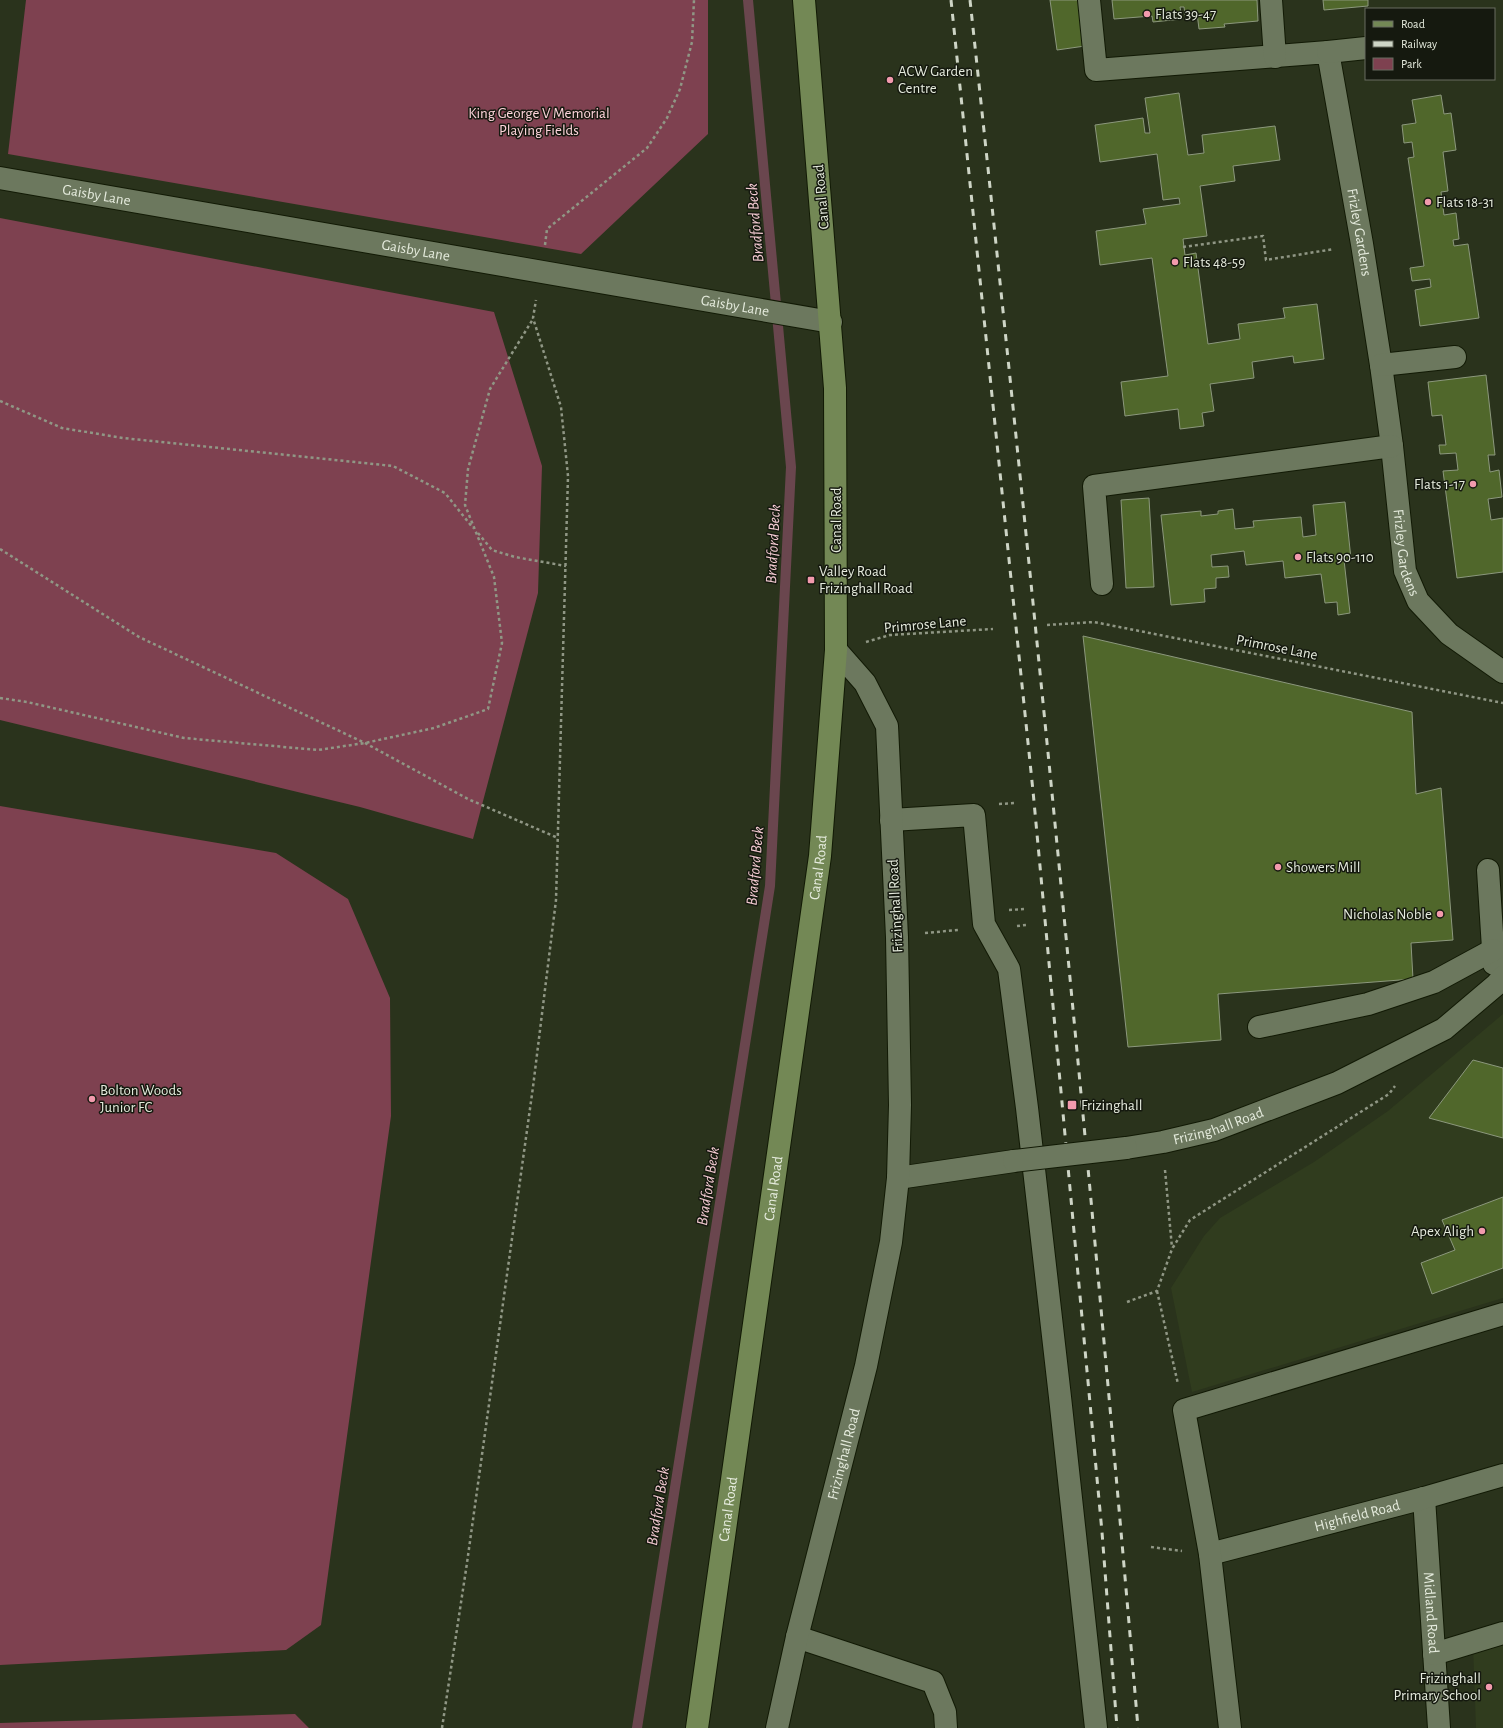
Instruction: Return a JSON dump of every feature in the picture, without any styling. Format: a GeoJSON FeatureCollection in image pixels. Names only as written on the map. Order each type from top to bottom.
{"type":"FeatureCollection","features":[{"type":"Feature","properties":{"kind":"main road","name":"Canal Road"},"geometry":{"type":"LineString","coordinates":[[697,1728],[820,856],[836,650],[836,388],[804,0]]}},
{"type":"Feature","properties":{"kind":"street"},"geometry":{"type":"LineString","coordinates":[[1089,0],[1096,70],[1276,57],[1365,48]]}},
{"type":"Feature","properties":{"kind":"street"},"geometry":{"type":"LineString","coordinates":[[1271,0],[1276,57]]}},
{"type":"Feature","properties":{"kind":"street","name":"Frizley Gardens"},"geometry":{"type":"LineString","coordinates":[[1328,52],[1362,244],[1381,365],[1392,446],[1405,570],[1418,601],[1449,634],[1503,672]]}},
{"type":"Feature","properties":{"kind":"street","name":"Gaisby Lane"},"geometry":{"type":"LineString","coordinates":[[0,178],[831,322]]}},
{"type":"Feature","properties":{"kind":"street"},"geometry":{"type":"LineString","coordinates":[[1381,365],[1455,357]]}},
{"type":"Feature","properties":{"kind":"street"},"geometry":{"type":"LineString","coordinates":[[1102,584],[1094,486],[1392,446]]}},
{"type":"Feature","properties":{"kind":"street","name":"Frizinghall Road"},"geometry":{"type":"LineString","coordinates":[[777,1728],[797,1637],[866,1366],[891,1242],[898,1178],[900,1105],[897,937],[886,726],[865,683],[836,650]]}},
{"type":"Feature","properties":{"kind":"street"},"geometry":{"type":"LineString","coordinates":[[890,820],[974,815],[984,924],[1010,969],[1060,1397],[1096,1728]]}},
{"type":"Feature","properties":{"kind":"street"},"geometry":{"type":"LineString","coordinates":[[1488,870],[1493,950],[1499,981]]}},
{"type":"Feature","properties":{"kind":"street"},"geometry":{"type":"LineString","coordinates":[[1259,1027],[1368,1004],[1434,982],[1493,950]]}},
{"type":"Feature","properties":{"kind":"street","name":"Frizinghall Road"},"geometry":{"type":"LineString","coordinates":[[898,1178],[1014,1161],[1126,1148],[1163,1142],[1214,1130],[1337,1083],[1444,1030],[1499,981]]}},
{"type":"Feature","properties":{"kind":"street"},"geometry":{"type":"LineString","coordinates":[[1230,1728],[1210,1554],[1184,1410],[1503,1314]]}},
{"type":"Feature","properties":{"kind":"street","name":"Highfield Road"},"geometry":{"type":"LineString","coordinates":[[1210,1554],[1424,1498],[1503,1475]]}},
{"type":"Feature","properties":{"kind":"street","name":"Midland Road"},"geometry":{"type":"LineString","coordinates":[[1424,1498],[1439,1728]]}},
{"type":"Feature","properties":{"kind":"street"},"geometry":{"type":"LineString","coordinates":[[1434,1654],[1503,1633]]}},
{"type":"Feature","properties":{"kind":"street"},"geometry":{"type":"LineString","coordinates":[[797,1637],[933,1682],[944,1712],[946,1728]]}},
{"type":"Feature","properties":{"kind":"path"},"geometry":{"type":"LineString","coordinates":[[0,698],[27,702],[184,738],[318,750],[365,744],[434,728],[488,709],[502,643],[494,577],[465,505],[468,469],[490,389],[533,318],[547,229],[647,148],[668,118],[680,89],[692,42],[694,0]]}},
{"type":"Feature","properties":{"kind":"path"},"geometry":{"type":"LineString","coordinates":[[1183,247],[1263,236],[1266,260],[1362,244]]}},
{"type":"Feature","properties":{"kind":"path"},"geometry":{"type":"LineString","coordinates":[[442,1728],[467,1563],[533,1087],[556,900],[568,476],[561,407],[533,318]]}},
{"type":"Feature","properties":{"kind":"path"},"geometry":{"type":"LineString","coordinates":[[0,401],[62,428],[123,438],[393,466],[445,493],[492,550],[515,557],[566,566]]}},
{"type":"Feature","properties":{"kind":"path"},"geometry":{"type":"LineString","coordinates":[[0,549],[139,637],[365,744],[468,799],[558,838]]}},
{"type":"Feature","properties":{"kind":"path","name":"Primrose Lane"},"geometry":{"type":"LineString","coordinates":[[1046,625],[1094,622],[1503,703]]}},
{"type":"Feature","properties":{"kind":"path","name":"Primrose Lane"},"geometry":{"type":"LineString","coordinates":[[836,650],[890,635],[993,629]]}},
{"type":"Feature","properties":{"kind":"path"},"geometry":{"type":"LineString","coordinates":[[999,804],[1016,803]]}},
{"type":"Feature","properties":{"kind":"path"},"geometry":{"type":"LineString","coordinates":[[1184,1410],[1157,1291],[1172,1249],[1190,1220],[1389,1094],[1399,1082]]}},
{"type":"Feature","properties":{"kind":"path"},"geometry":{"type":"LineString","coordinates":[[1167,1195],[1172,1249]]}},
{"type":"Feature","properties":{"kind":"path"},"geometry":{"type":"LineString","coordinates":[[1127,1302],[1157,1291]]}},
{"type":"Feature","properties":{"kind":"shaded area"},"geometry":{"type":"Polygon","coordinates":[[[1503,1014],[1503,1298],[1192,1392],[1171,1288],[1204,1236],[1220,1218],[1314,1162],[1388,1111],[1503,1014]]]}},
{"type":"Feature","properties":{"kind":"shaded area","name":"Frizinghall Primary School"},"geometry":{"type":"Polygon","coordinates":[[[1503,1636],[1503,1728],[1476,1728],[1473,1645],[1503,1636]]]}},
{"type":"Feature","properties":{"kind":"green space","name":"King George V Memorial Playing Fields"},"geometry":{"type":"Polygon","coordinates":[[[26,0],[708,0],[708,134],[581,254],[8,154],[26,0]]]}},
{"type":"Feature","properties":{"kind":"green space"},"geometry":{"type":"Polygon","coordinates":[[[0,218],[494,312],[542,466],[538,593],[473,839],[360,807],[0,720],[0,218]]]}},
{"type":"Feature","properties":{"kind":"green space"},"geometry":{"type":"Polygon","coordinates":[[[0,806],[276,853],[348,899],[390,998],[391,1116],[321,1625],[286,1650],[0,1665],[0,806]]]}},
{"type":"Feature","properties":{"kind":"green space"},"geometry":{"type":"Polygon","coordinates":[[[295,1714],[309,1728],[0,1728],[0,1723],[295,1714]]]}},
{"type":"Feature","properties":{"kind":"building"},"geometry":{"type":"Polygon","coordinates":[[[1050,0],[1079,0],[1085,46],[1057,50],[1050,0]]]}},
{"type":"Feature","properties":{"kind":"building","name":"Flats 39-47"},"geometry":{"type":"Polygon","coordinates":[[[1112,0],[1257,0],[1258,21],[1224,24],[1225,27],[1199,29],[1197,13],[1185,15],[1184,7],[1180,7],[1182,19],[1153,22],[1152,16],[1114,19],[1112,0]]]}},
{"type":"Feature","properties":{"kind":"building"},"geometry":{"type":"Polygon","coordinates":[[[1323,0],[1368,0],[1368,6],[1324,10],[1323,0]]]}},
{"type":"Feature","properties":{"kind":"building","name":"Flats 48-59"},"geometry":{"type":"Polygon","coordinates":[[[1179,93],[1188,155],[1204,153],[1202,135],[1275,126],[1280,160],[1233,166],[1235,181],[1200,186],[1207,236],[1183,239],[1185,255],[1196,253],[1208,344],[1240,339],[1238,324],[1285,318],[1283,308],[1317,304],[1324,359],[1294,363],[1293,356],[1252,362],[1254,378],[1210,384],[1214,411],[1202,413],[1204,426],[1180,429],[1178,409],[1125,416],[1121,382],[1168,376],[1152,258],[1100,265],[1096,231],[1146,224],[1143,209],[1180,204],[1179,198],[1163,200],[1157,154],[1100,162],[1095,125],[1143,118],[1145,133],[1150,133],[1145,98],[1179,93]]]}},
{"type":"Feature","properties":{"kind":"building","name":"Flats 18-31"},"geometry":{"type":"Polygon","coordinates":[[[1441,95],[1444,114],[1451,113],[1456,150],[1443,152],[1448,191],[1441,192],[1444,215],[1456,213],[1459,239],[1453,240],[1454,246],[1468,244],[1479,318],[1420,326],[1415,290],[1431,287],[1430,279],[1412,281],[1410,268],[1424,266],[1408,158],[1414,157],[1412,142],[1404,143],[1402,125],[1416,123],[1412,100],[1441,95]]]}},
{"type":"Feature","properties":{"kind":"building","name":"Flats 1-17"},"geometry":{"type":"Polygon","coordinates":[[[1486,375],[1495,455],[1488,455],[1490,472],[1499,470],[1502,497],[1488,499],[1491,520],[1503,518],[1503,572],[1457,578],[1443,471],[1458,470],[1456,453],[1440,454],[1439,445],[1446,445],[1442,415],[1432,416],[1428,382],[1486,375]]]}},
{"type":"Feature","properties":{"kind":"building"},"geometry":{"type":"Polygon","coordinates":[[[1149,498],[1154,587],[1126,588],[1121,500],[1149,498]]]}},
{"type":"Feature","properties":{"kind":"building","name":"Flats 90-110"},"geometry":{"type":"Polygon","coordinates":[[[1345,502],[1351,559],[1344,560],[1350,613],[1338,615],[1337,602],[1325,603],[1321,574],[1285,578],[1283,561],[1246,565],[1244,551],[1211,555],[1212,567],[1228,566],[1229,577],[1216,578],[1216,588],[1204,589],[1205,602],[1171,605],[1161,515],[1201,511],[1201,516],[1218,514],[1218,511],[1233,509],[1235,529],[1254,527],[1253,521],[1301,517],[1303,537],[1316,535],[1313,505],[1345,502]]]}},
{"type":"Feature","properties":{"kind":"building","name":"Showers Mill"},"geometry":{"type":"Polygon","coordinates":[[[1083,636],[1412,712],[1416,794],[1441,788],[1453,940],[1411,943],[1413,979],[1218,994],[1221,1040],[1128,1047],[1083,636]]]}},
{"type":"Feature","properties":{"kind":"building"},"geometry":{"type":"Polygon","coordinates":[[[1473,1060],[1503,1068],[1503,1138],[1429,1118],[1473,1060]]]}},
{"type":"Feature","properties":{"kind":"building"},"geometry":{"type":"Polygon","coordinates":[[[1503,1197],[1503,1268],[1432,1294],[1421,1263],[1455,1250],[1442,1220],[1503,1197]]]}},
{"type":"Feature","properties":{"kind":"waterway","name":"Bradford Beck"},"geometry":{"type":"LineString","coordinates":[[637,1728],[770,886],[791,467],[748,0]]}},
{"type":"Feature","properties":{"kind":"railway"},"geometry":{"type":"LineString","coordinates":[[951,0],[1033,791],[1102,1532],[1117,1728]]}},
{"type":"Feature","properties":{"kind":"railway"},"geometry":{"type":"LineString","coordinates":[[970,0],[1016,431],[1059,863],[1100,1295],[1138,1728]]}},
{"type":"Feature","properties":{"kind":"place","name":"Flats 39-47"},"geometry":{"type":"Point","coordinates":[1147,14]}},
{"type":"Feature","properties":{"kind":"place","name":"ACW Garden Centre"},"geometry":{"type":"Point","coordinates":[890,80]}},
{"type":"Feature","properties":{"kind":"place","name":"Flats 18-31"},"geometry":{"type":"Point","coordinates":[1428,202]}},
{"type":"Feature","properties":{"kind":"place","name":"Flats 48-59"},"geometry":{"type":"Point","coordinates":[1175,262]}},
{"type":"Feature","properties":{"kind":"place","name":"Flats 1-17"},"geometry":{"type":"Point","coordinates":[1473,484]}},
{"type":"Feature","properties":{"kind":"place","name":"Flats 90-110"},"geometry":{"type":"Point","coordinates":[1298,557]}},
{"type":"Feature","properties":{"kind":"place","name":"Valley Road Frizinghall Road"},"geometry":{"type":"Point","coordinates":[811,580]}},
{"type":"Feature","properties":{"kind":"place","name":"Showers Mill"},"geometry":{"type":"Point","coordinates":[1278,867]}},
{"type":"Feature","properties":{"kind":"place","name":"Nicholas Noble"},"geometry":{"type":"Point","coordinates":[1440,914]}},
{"type":"Feature","properties":{"kind":"place","name":"Bolton Woods Junior FC"},"geometry":{"type":"Point","coordinates":[92,1099]}},
{"type":"Feature","properties":{"kind":"place","name":"Frizinghall"},"geometry":{"type":"Point","coordinates":[1072,1105]}},
{"type":"Feature","properties":{"kind":"place","name":"Apex Aligh"},"geometry":{"type":"Point","coordinates":[1482,1231]}},
{"type":"Feature","properties":{"kind":"place","name":"Frizinghall Primary School"},"geometry":{"type":"Point","coordinates":[1489,1687]}}]}
